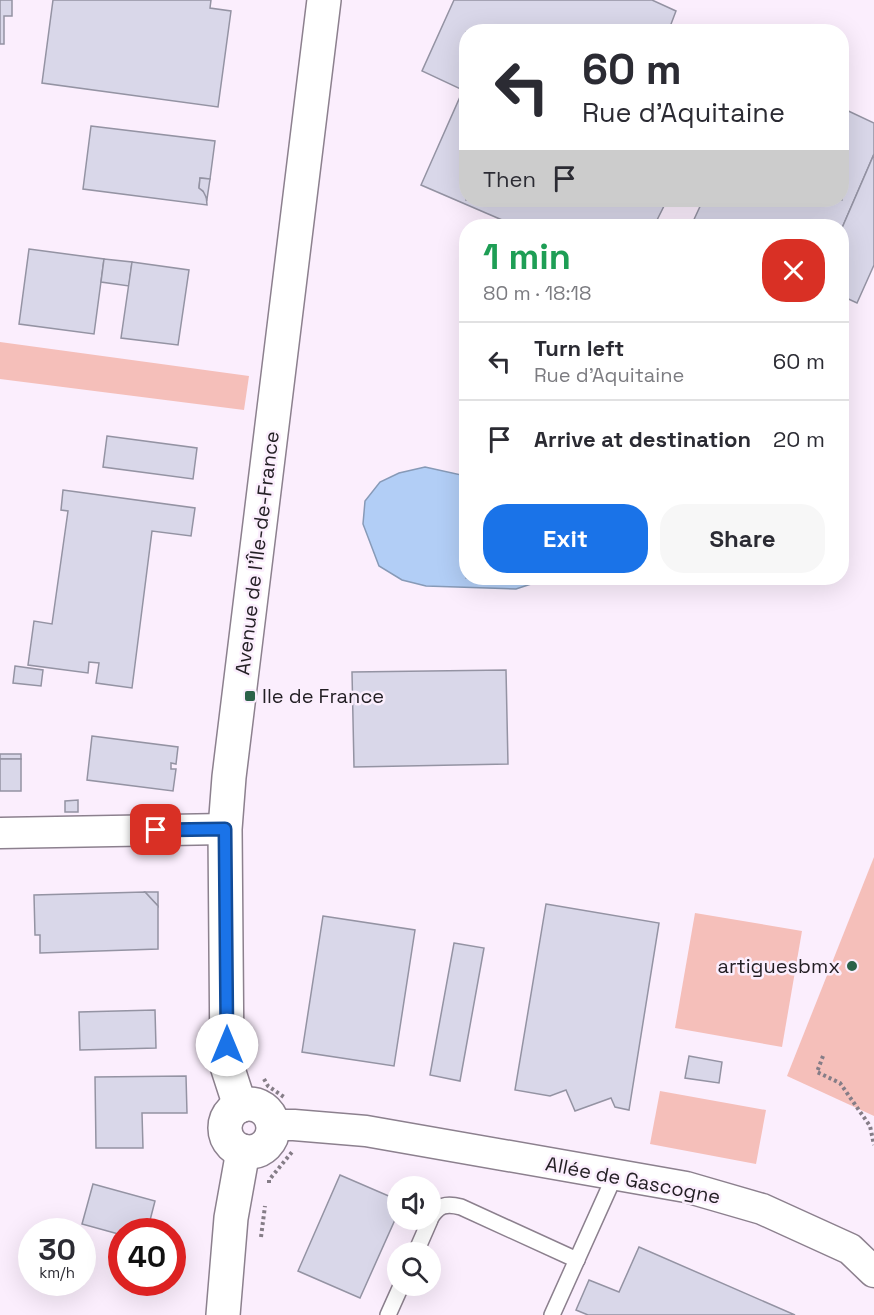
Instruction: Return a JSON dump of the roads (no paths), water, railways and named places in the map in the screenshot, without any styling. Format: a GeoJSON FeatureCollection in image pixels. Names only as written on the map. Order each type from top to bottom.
{"type":"FeatureCollection","features":[{"type":"Feature","properties":{"kind":"street","name":"Avenue de l'Île-de-France"},"geometry":{"type":"LineString","coordinates":[[240,1106],[227,1066],[225,829],[324,0]]}},
{"type":"Feature","properties":{"kind":"street"},"geometry":{"type":"LineString","coordinates":[[0,833],[225,829]]}},
{"type":"Feature","properties":{"kind":"street"},"geometry":{"type":"LineString","coordinates":[[247,1104],[261,1108],[283,1125],[272,1133],[265,1146],[250,1152],[243,1151],[230,1143],[225,1130],[229,1115],[240,1106],[247,1104]]}},
{"type":"Feature","properties":{"kind":"street","name":"Allée de Gascogne"},"geometry":{"type":"LineString","coordinates":[[283,1125],[366,1131],[686,1187],[762,1209],[850,1249],[874,1272]]}},
{"type":"Feature","properties":{"kind":"street"},"geometry":{"type":"LineString","coordinates":[[223,1315],[231,1218],[243,1151]]}},
{"type":"Feature","properties":{"kind":"lane"},"geometry":{"type":"LineString","coordinates":[[552,1315],[615,1175]]}},
{"type":"Feature","properties":{"kind":"lane"},"geometry":{"type":"LineString","coordinates":[[441,1206],[450,1204],[460,1207],[577,1260]]}},
{"type":"Feature","properties":{"kind":"lane"},"geometry":{"type":"LineString","coordinates":[[388,1315],[397,1296]]}},
{"type":"Feature","properties":{"kind":"water"},"geometry":{"type":"Polygon","coordinates":[[[425,467],[459,474],[459,585],[528,585],[516,589],[426,586],[402,580],[379,566],[363,524],[365,501],[380,482],[399,473],[425,467]]]}},
{"type":"Feature","properties":{"kind":"place","name":"Ile de France"},"geometry":{"type":"Point","coordinates":[250,696]}},
{"type":"Feature","properties":{"kind":"place","name":"artiguesbmx"},"geometry":{"type":"Point","coordinates":[852,966]}}]}
